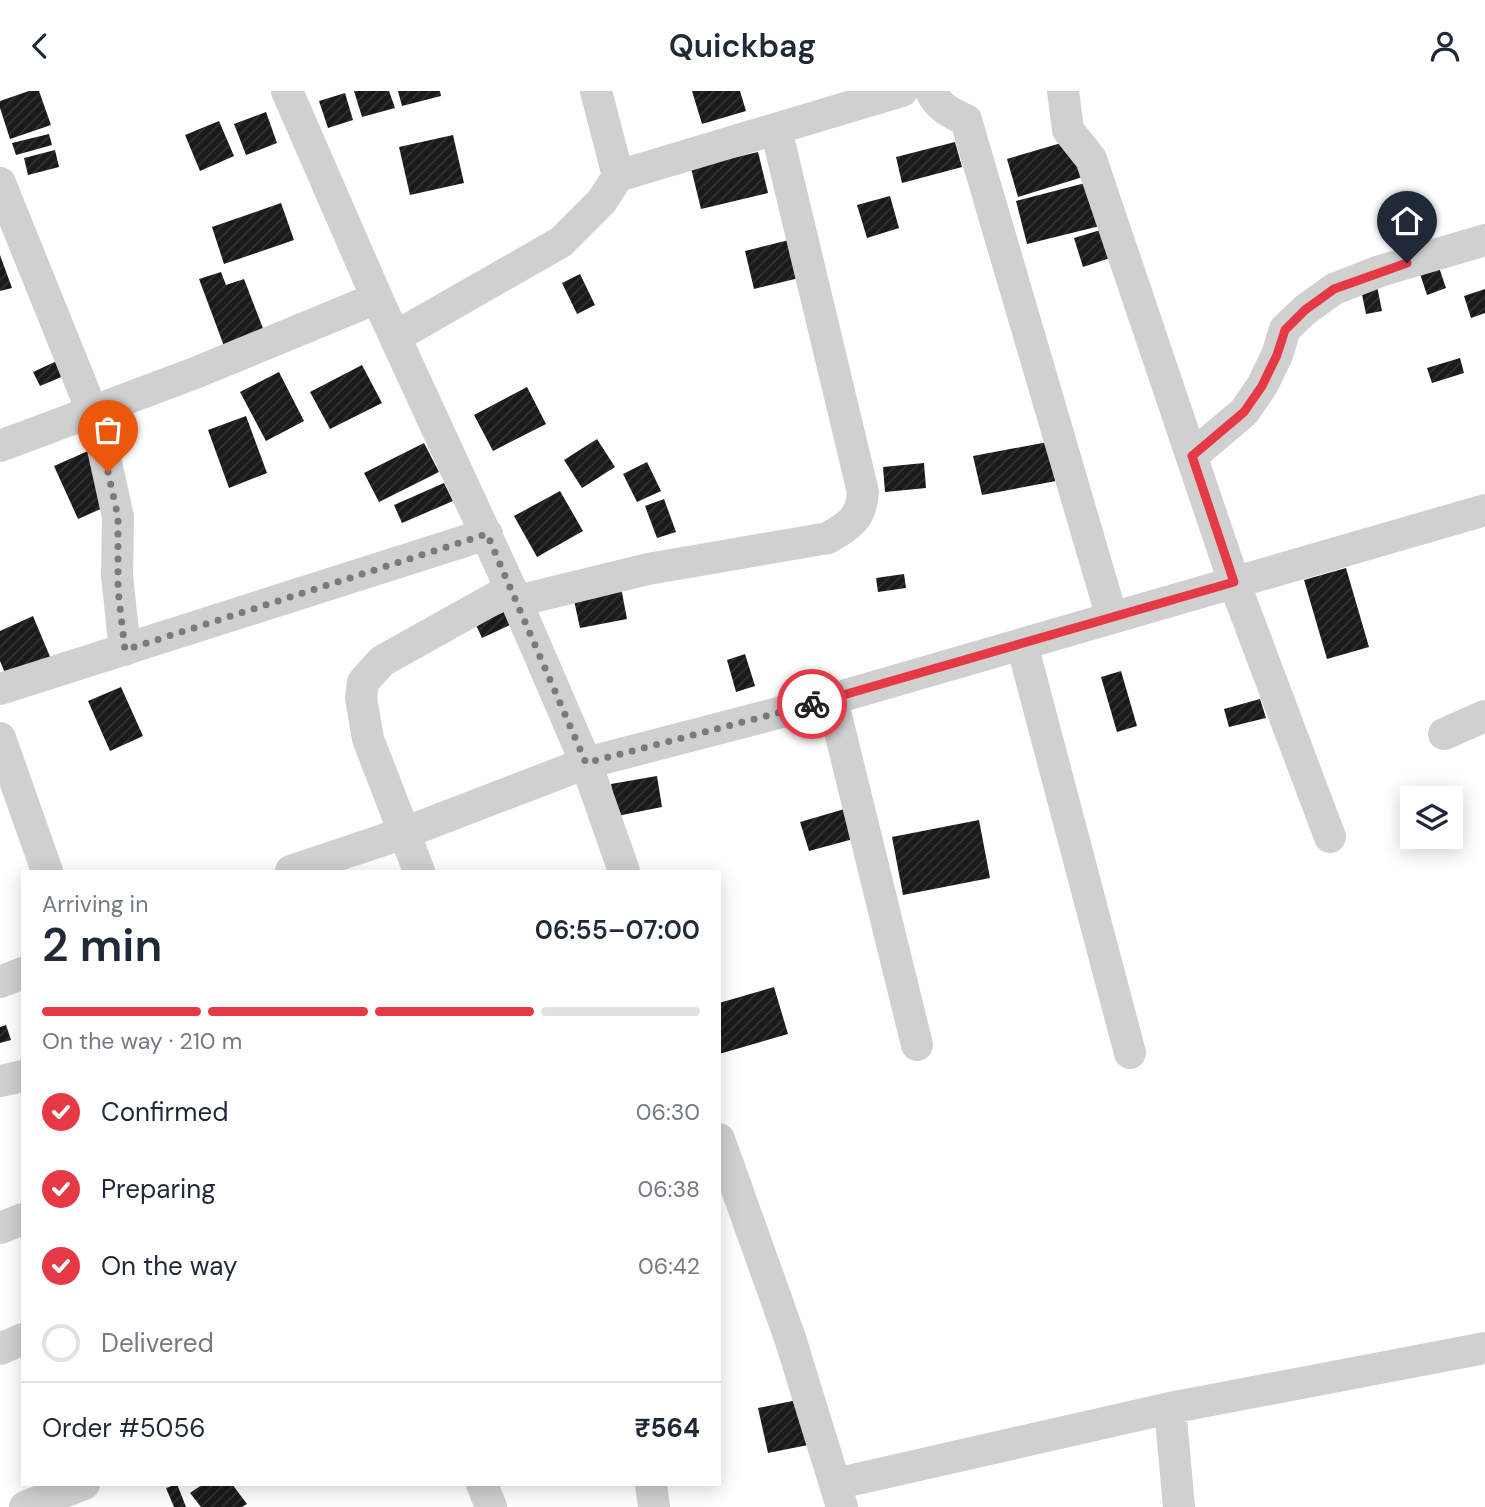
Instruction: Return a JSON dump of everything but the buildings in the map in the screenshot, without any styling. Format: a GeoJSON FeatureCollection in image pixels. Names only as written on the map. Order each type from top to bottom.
{"type":"FeatureCollection","features":[{"type":"Feature","properties":{"kind":"street"},"geometry":{"type":"LineString","coordinates":[[287,91],[377,298],[514,595],[586,763],[624,870]]}},
{"type":"Feature","properties":{"kind":"street"},"geometry":{"type":"LineString","coordinates":[[596,91],[618,176]]}},
{"type":"Feature","properties":{"kind":"street"},"geometry":{"type":"LineString","coordinates":[[395,337],[561,242],[602,201],[618,176],[902,91]]}},
{"type":"Feature","properties":{"kind":"street"},"geometry":{"type":"LineString","coordinates":[[931,91],[938,103],[966,120],[1112,618]]}},
{"type":"Feature","properties":{"kind":"street"},"geometry":{"type":"LineString","coordinates":[[1063,91],[1068,130],[1091,159],[1234,582],[1330,837]]}},
{"type":"Feature","properties":{"kind":"street"},"geometry":{"type":"LineString","coordinates":[[419,870],[368,739],[361,698],[363,682],[382,661],[514,595],[828,538],[849,526],[861,509],[863,492],[776,129]]}},
{"type":"Feature","properties":{"kind":"street"},"geometry":{"type":"LineString","coordinates":[[0,183],[98,426],[118,517],[117,576],[125,650]]}},
{"type":"Feature","properties":{"kind":"street"},"geometry":{"type":"LineString","coordinates":[[1192,456],[1244,412],[1262,386],[1285,330],[1305,310],[1334,289],[1380,271],[1485,240]]}},
{"type":"Feature","properties":{"kind":"street"},"geometry":{"type":"LineString","coordinates":[[0,446],[195,373],[377,298]]}},
{"type":"Feature","properties":{"kind":"street"},"geometry":{"type":"LineString","coordinates":[[294,870],[404,833],[586,763],[832,699],[1485,510]]}},
{"type":"Feature","properties":{"kind":"street"},"geometry":{"type":"LineString","coordinates":[[0,689],[487,534]]}},
{"type":"Feature","properties":{"kind":"street"},"geometry":{"type":"LineString","coordinates":[[1021,644],[1130,1053]]}},
{"type":"Feature","properties":{"kind":"street"},"geometry":{"type":"LineString","coordinates":[[832,699],[917,1045]]}},
{"type":"Feature","properties":{"kind":"street"},"geometry":{"type":"LineString","coordinates":[[1444,734],[1485,716]]}},
{"type":"Feature","properties":{"kind":"street"},"geometry":{"type":"LineString","coordinates":[[0,738],[47,870]]}},
{"type":"Feature","properties":{"kind":"street"},"geometry":{"type":"LineString","coordinates":[[0,1081],[21,1076]]}},
{"type":"Feature","properties":{"kind":"street"},"geometry":{"type":"LineString","coordinates":[[721,1145],[790,1338],[839,1496],[1170,1408],[1485,1348]]}},
{"type":"Feature","properties":{"kind":"street"},"geometry":{"type":"LineString","coordinates":[[0,1228],[21,1220]]}},
{"type":"Feature","properties":{"kind":"street"},"geometry":{"type":"LineString","coordinates":[[0,1349],[21,1340]]}},
{"type":"Feature","properties":{"kind":"street"},"geometry":{"type":"LineString","coordinates":[[1170,1408],[1180,1507]]}},
{"type":"Feature","properties":{"kind":"street"},"geometry":{"type":"LineString","coordinates":[[33,1506],[79,1486]]}},
{"type":"Feature","properties":{"kind":"street"},"geometry":{"type":"LineString","coordinates":[[483,1486],[491,1507]]}},
{"type":"Feature","properties":{"kind":"street"},"geometry":{"type":"LineString","coordinates":[[651,1486],[654,1507]]}},
{"type":"Feature","properties":{"kind":"way so far"},"geometry":{"type":"LineString","coordinates":[[108,472],[118,517],[118,590],[125,650],[487,534],[586,763],[812,704]]}},
{"type":"Feature","properties":{"kind":"route"},"geometry":{"type":"LineString","coordinates":[[812,704],[1234,582],[1192,456],[1244,412],[1262,386],[1285,330],[1305,310],[1334,289],[1407,263]]}}]}
